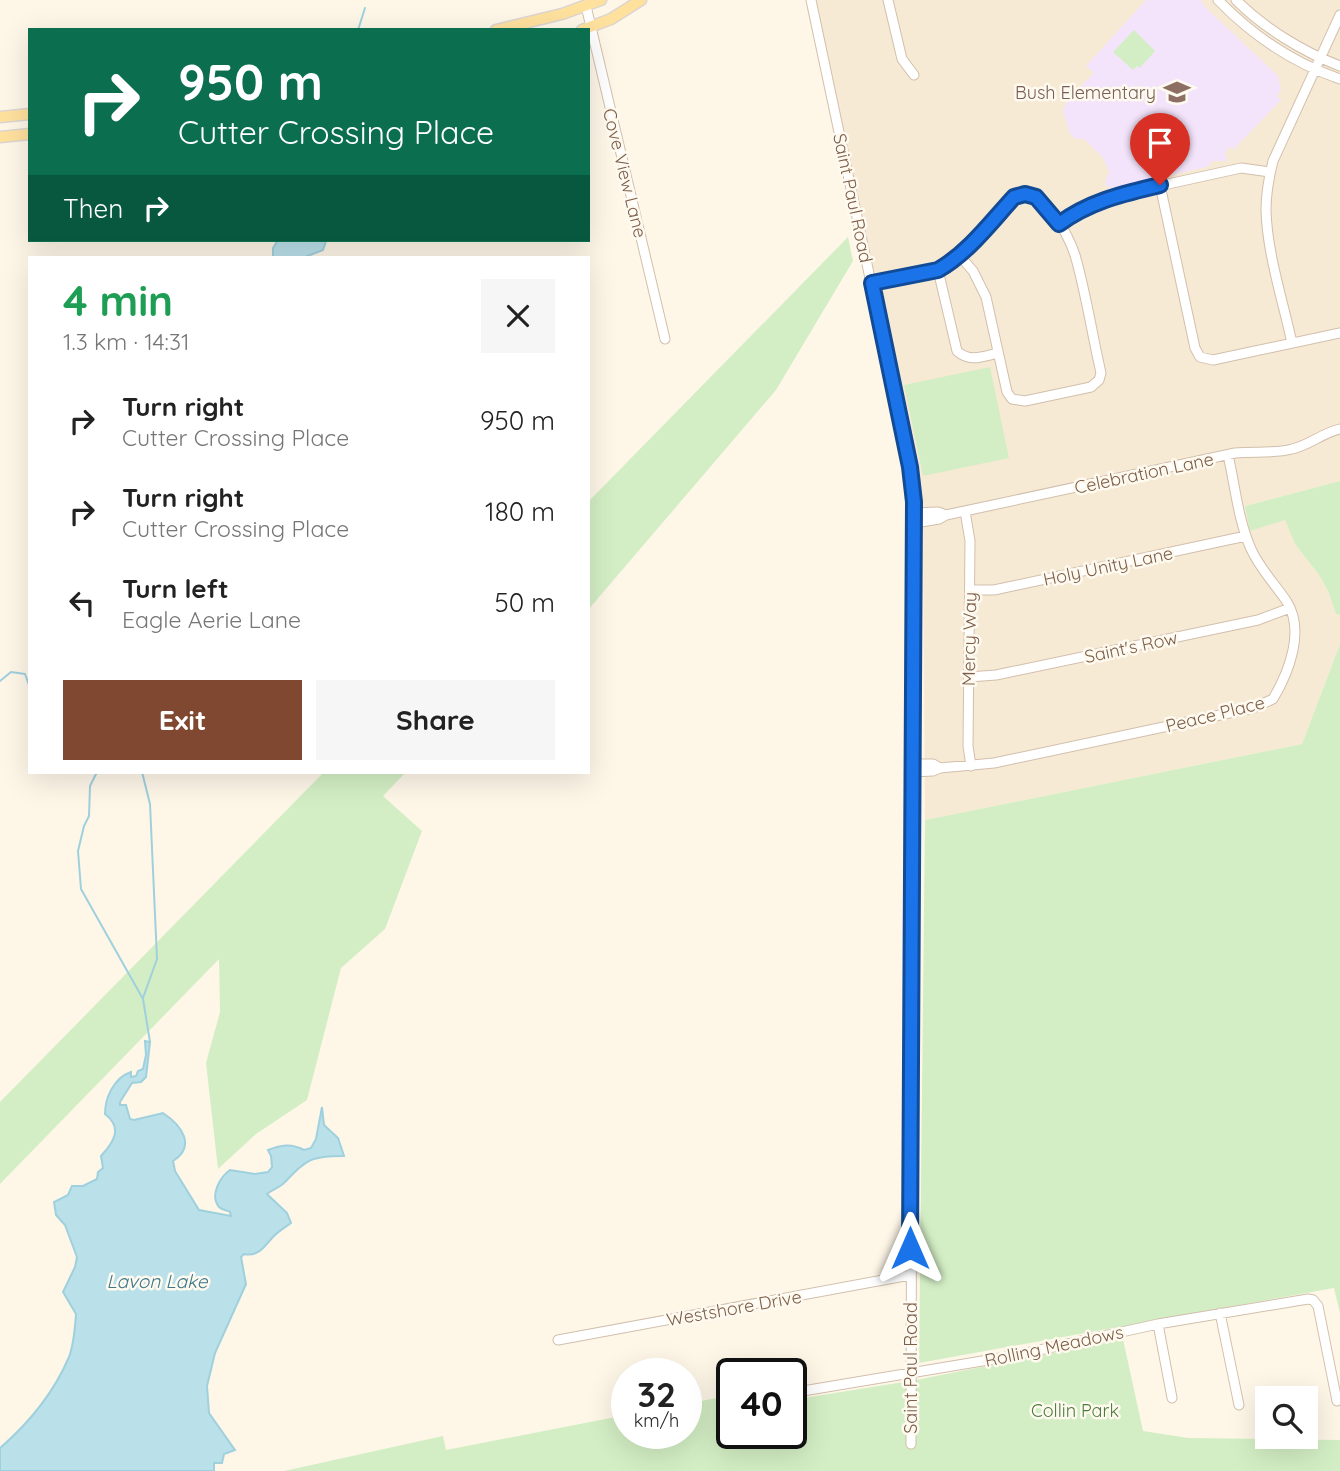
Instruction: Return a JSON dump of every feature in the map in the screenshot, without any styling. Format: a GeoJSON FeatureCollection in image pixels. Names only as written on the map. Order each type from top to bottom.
{"type":"FeatureCollection","features":[{"type":"Feature","properties":{"kind":"main road"},"geometry":{"type":"LineString","coordinates":[[504,28],[601,0]]}},
{"type":"Feature","properties":{"kind":"main road"},"geometry":{"type":"LineString","coordinates":[[589,28],[611,19],[642,0]]}},
{"type":"Feature","properties":{"kind":"main road"},"geometry":{"type":"LineString","coordinates":[[0,117],[28,114]]}},
{"type":"Feature","properties":{"kind":"main road"},"geometry":{"type":"LineString","coordinates":[[0,138],[28,134]]}},
{"type":"Feature","properties":{"kind":"street","name":"Saint Paul Road"},"geometry":{"type":"LineString","coordinates":[[811,0],[910,467],[915,518],[911,1444]]}},
{"type":"Feature","properties":{"kind":"street"},"geometry":{"type":"LineString","coordinates":[[888,0],[902,59],[914,75]]}},
{"type":"Feature","properties":{"kind":"street"},"geometry":{"type":"LineString","coordinates":[[1218,0],[1259,38],[1314,69],[1340,79]]}},
{"type":"Feature","properties":{"kind":"street"},"geometry":{"type":"LineString","coordinates":[[1236,0],[1273,30],[1340,66]]}},
{"type":"Feature","properties":{"kind":"street","name":"Cove View Lane"},"geometry":{"type":"LineString","coordinates":[[586,6],[587,28]]}},
{"type":"Feature","properties":{"kind":"street"},"geometry":{"type":"LineString","coordinates":[[1292,344],[1269,236],[1266,210],[1270,172],[1340,15]]}},
{"type":"Feature","properties":{"kind":"street","name":"Cove View Lane"},"geometry":{"type":"LineString","coordinates":[[590,41],[664,339]]}},
{"type":"Feature","properties":{"kind":"street"},"geometry":{"type":"LineString","coordinates":[[1059,224],[1087,205],[1109,197],[1241,168],[1270,172]]}},
{"type":"Feature","properties":{"kind":"street"},"geometry":{"type":"LineString","coordinates":[[1160,185],[1195,348],[1200,357],[1213,360],[1340,333]]}},
{"type":"Feature","properties":{"kind":"street"},"geometry":{"type":"LineString","coordinates":[[872,283],[938,270],[959,255],[1014,197],[1036,197],[1059,224],[1074,254],[1101,373],[1099,380],[1091,387],[1016,401],[1007,392],[981,285],[959,255]]}},
{"type":"Feature","properties":{"kind":"street"},"geometry":{"type":"LineString","coordinates":[[938,270],[957,351],[973,359],[998,353]]}},
{"type":"Feature","properties":{"kind":"street","name":"Celebration Lane"},"geometry":{"type":"LineString","coordinates":[[915,518],[938,512],[946,515],[1244,452],[1270,454],[1294,449],[1340,429]]}},
{"type":"Feature","properties":{"kind":"street","name":"Peace Place"},"geometry":{"type":"LineString","coordinates":[[913,768],[933,764],[940,768],[971,766],[1253,708],[1269,702],[1276,695],[1294,648],[1295,630],[1290,608],[1259,565],[1246,536],[1228,455]]}},
{"type":"Feature","properties":{"kind":"street","name":"Mercy Way"},"geometry":{"type":"LineString","coordinates":[[965,511],[970,541],[971,766]]}},
{"type":"Feature","properties":{"kind":"street","name":"Holy Unity Lane"},"geometry":{"type":"LineString","coordinates":[[970,590],[994,590],[1246,536]]}},
{"type":"Feature","properties":{"kind":"street","name":"Saint's Row"},"geometry":{"type":"LineString","coordinates":[[969,677],[996,675],[1258,620],[1290,608]]}},
{"type":"Feature","properties":{"kind":"street","name":"Westshore Drive"},"geometry":{"type":"LineString","coordinates":[[558,1340],[910,1275]]}},
{"type":"Feature","properties":{"kind":"street","name":"Rolling Meadows"},"geometry":{"type":"LineString","coordinates":[[807,1390],[1012,1356],[1158,1324],[1305,1299],[1315,1301],[1337,1401]]}},
{"type":"Feature","properties":{"kind":"street"},"geometry":{"type":"LineString","coordinates":[[1220,1313],[1238,1405]]}},
{"type":"Feature","properties":{"kind":"street"},"geometry":{"type":"LineString","coordinates":[[1158,1324],[1172,1398]]}},
{"type":"Feature","properties":{"kind":"shaded area"},"geometry":{"type":"Polygon","coordinates":[[[813,0],[1340,0],[1340,481],[1245,506],[1285,519],[1295,544],[1319,575],[1336,613],[1340,615],[1340,644],[1302,744],[925,820],[923,531],[920,477],[813,0]]]}},
{"type":"Feature","properties":{"kind":"shaded area","name":"Bush Elementary"},"geometry":{"type":"Polygon","coordinates":[[[1146,0],[1201,0],[1205,7],[1278,76],[1281,89],[1277,96],[1281,100],[1233,150],[1229,147],[1225,153],[1227,161],[1212,161],[1207,167],[1111,188],[1105,185],[1110,173],[1103,158],[1084,139],[1075,139],[1069,132],[1063,111],[1068,99],[1094,73],[1086,66],[1146,0]]]}},
{"type":"Feature","properties":{"kind":"green space"},"geometry":{"type":"Polygon","coordinates":[[[1134,30],[1155,51],[1140,68],[1137,66],[1133,70],[1113,52],[1134,30]]]}},
{"type":"Feature","properties":{"kind":"green space"},"geometry":{"type":"Polygon","coordinates":[[[848,237],[853,261],[776,390],[590,608],[590,500],[848,237]]]}},
{"type":"Feature","properties":{"kind":"green space"},"geometry":{"type":"Polygon","coordinates":[[[990,367],[1009,458],[923,476],[904,385],[990,367]]]}},
{"type":"Feature","properties":{"kind":"green space"},"geometry":{"type":"Polygon","coordinates":[[[1340,481],[1340,615],[1336,614],[1319,575],[1295,544],[1285,520],[1250,531],[1245,506],[1340,481]]]}},
{"type":"Feature","properties":{"kind":"green space"},"geometry":{"type":"Polygon","coordinates":[[[1340,644],[1340,1313],[1334,1288],[919,1363],[925,820],[1302,744],[1340,644]]]}},
{"type":"Feature","properties":{"kind":"green space"},"geometry":{"type":"Polygon","coordinates":[[[322,774],[404,774],[383,796],[422,831],[385,929],[341,968],[307,1100],[256,1134],[218,1169],[206,1063],[220,1012],[219,959],[0,1184],[0,1102],[322,774]]]}},
{"type":"Feature","properties":{"kind":"green space","name":"Collin Park"},"geometry":{"type":"Polygon","coordinates":[[[1123,1339],[1143,1431],[1188,1438],[1255,1439],[1255,1449],[1318,1449],[1318,1440],[1340,1440],[1340,1471],[284,1471],[443,1436],[446,1450],[611,1418],[611,1449],[702,1449],[702,1401],[716,1398],[716,1449],[807,1449],[807,1397],[916,1380],[1123,1339]]]}},
{"type":"Feature","properties":{"kind":"water"},"geometry":{"type":"Polygon","coordinates":[[[277,242],[326,242],[323,250],[308,256],[273,256],[277,242]]]}},
{"type":"Feature","properties":{"kind":"water","name":"Lavon Lake"},"geometry":{"type":"Polygon","coordinates":[[[145,1041],[150,1042],[146,1077],[141,1082],[132,1083],[120,1105],[126,1105],[130,1119],[163,1113],[176,1123],[185,1142],[184,1149],[173,1161],[175,1171],[199,1210],[231,1216],[230,1212],[220,1208],[216,1202],[217,1186],[223,1177],[230,1170],[255,1174],[268,1172],[272,1167],[268,1150],[273,1148],[311,1148],[316,1139],[322,1107],[324,1125],[338,1138],[344,1156],[310,1160],[267,1194],[287,1213],[291,1223],[260,1250],[241,1257],[246,1284],[215,1353],[207,1386],[209,1413],[235,1450],[224,1454],[222,1463],[214,1463],[214,1471],[0,1471],[0,1448],[31,1417],[48,1395],[63,1370],[73,1341],[76,1314],[63,1292],[77,1257],[65,1225],[56,1215],[54,1202],[68,1195],[72,1186],[83,1186],[97,1179],[98,1172],[103,1168],[101,1156],[115,1135],[114,1125],[105,1114],[109,1095],[115,1083],[125,1075],[131,1072],[131,1077],[136,1076],[138,1071],[143,1069],[145,1041]]]}},
{"type":"Feature","properties":{"kind":"waterway"},"geometry":{"type":"LineString","coordinates":[[359,28],[365,8]]}},
{"type":"Feature","properties":{"kind":"waterway"},"geometry":{"type":"LineString","coordinates":[[0,681],[11,672],[25,674],[28,682]]}},
{"type":"Feature","properties":{"kind":"waterway"},"geometry":{"type":"LineString","coordinates":[[96,774],[90,786],[89,816],[78,851],[81,889],[143,999],[150,1042]]}},
{"type":"Feature","properties":{"kind":"waterway"},"geometry":{"type":"LineString","coordinates":[[142,774],[150,804],[157,959],[143,998]]}},
{"type":"Feature","properties":{"kind":"place","name":"Bush Elementary"},"geometry":{"type":"Point","coordinates":[1177,92]}},
{"type":"Feature","properties":{"kind":"route"},"geometry":{"type":"LineString","coordinates":[[910,1248],[915,523],[910,467],[872,283],[938,270],[945,266],[966,248],[1014,197],[1025,194],[1036,197],[1059,224],[1087,205],[1160,185]]}}]}
